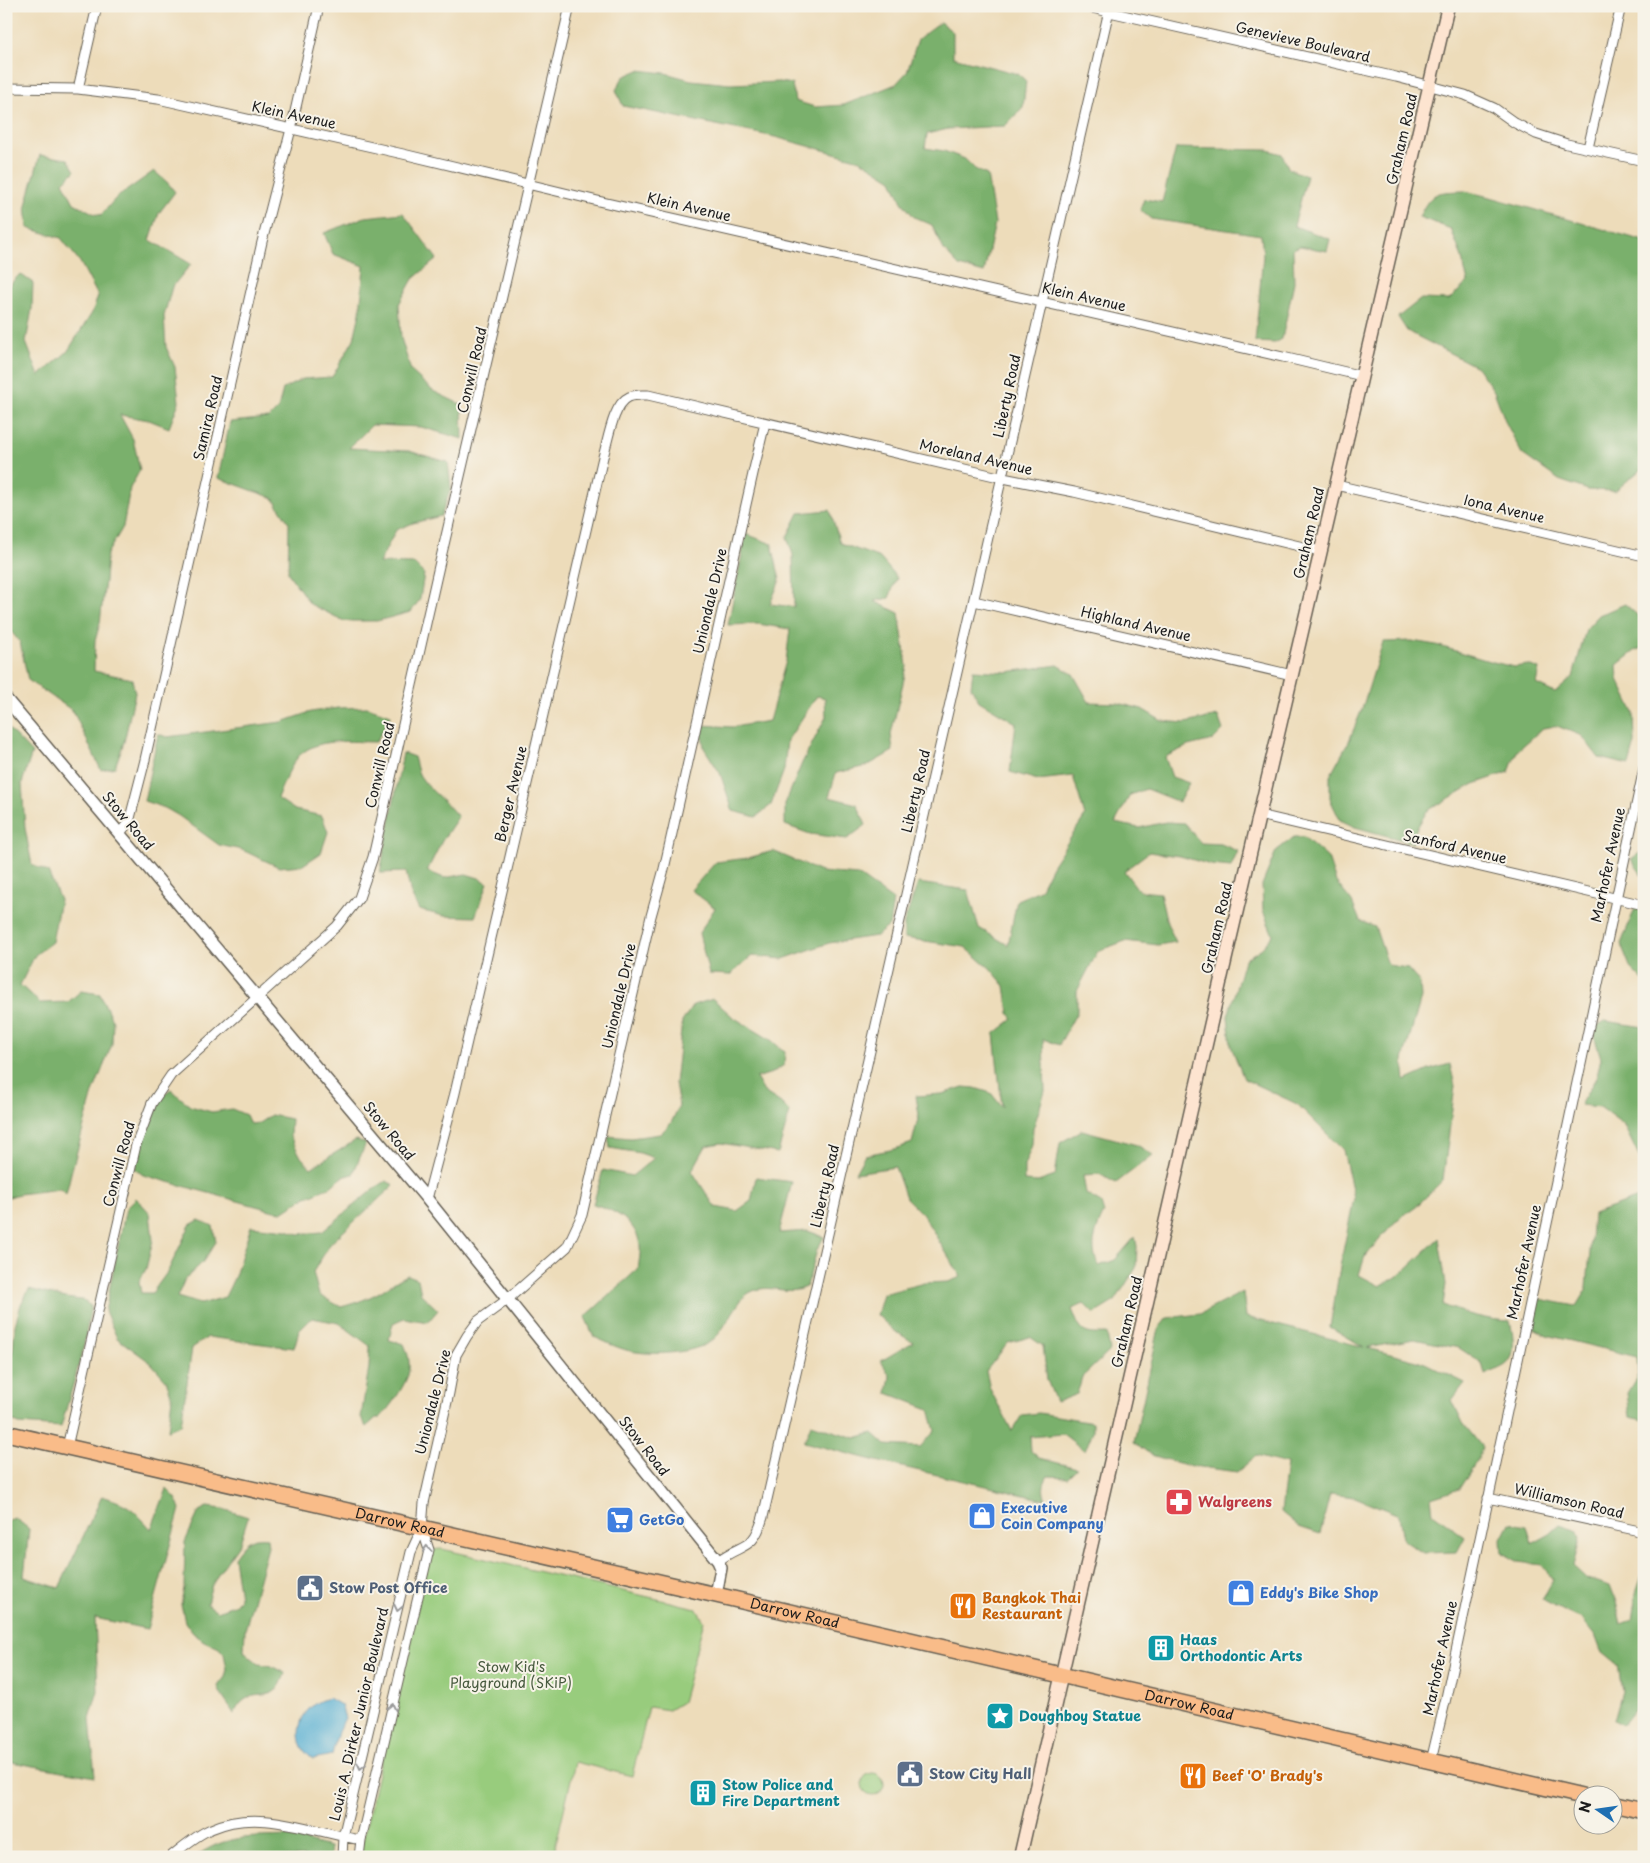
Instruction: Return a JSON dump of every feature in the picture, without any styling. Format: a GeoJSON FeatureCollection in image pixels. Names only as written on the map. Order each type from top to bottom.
{"type":"FeatureCollection","features":[{"type":"Feature","properties":{"kind":"main road","name":"Graham Road"},"geometry":{"type":"LineString","coordinates":[[1020,1857],[1320,551],[1448,6]]}},
{"type":"Feature","properties":{"kind":"main road","name":"Darrow Road"},"geometry":{"type":"LineString","coordinates":[[6,1433],[1572,1794]]}},
{"type":"Feature","properties":{"kind":"main road"},"geometry":{"type":"LineString","coordinates":[[1622,1806],[1644,1811]]}},
{"type":"Feature","properties":{"kind":"street"},"geometry":{"type":"LineString","coordinates":[[78,89],[97,6]]}},
{"type":"Feature","properties":{"kind":"street","name":"Samira Road"},"geometry":{"type":"LineString","coordinates":[[120,834],[130,822],[144,764],[260,251],[291,129],[319,6]]}},
{"type":"Feature","properties":{"kind":"street","name":"Conwill Road"},"geometry":{"type":"LineString","coordinates":[[67,1447],[134,1154],[146,1116],[158,1093],[171,1075],[343,919],[359,898],[370,866],[570,6]]}},
{"type":"Feature","properties":{"kind":"street","name":"Genevieve Boulevard"},"geometry":{"type":"LineString","coordinates":[[1083,6],[1110,9],[1430,86],[1480,100],[1536,134],[1644,161]]}},
{"type":"Feature","properties":{"kind":"street"},"geometry":{"type":"LineString","coordinates":[[1588,148],[1621,6]]}},
{"type":"Feature","properties":{"kind":"street","name":"Liberty Road"},"geometry":{"type":"LineString","coordinates":[[718,1561],[752,1542],[759,1531],[763,1518],[1110,9]]}},
{"type":"Feature","properties":{"kind":"street","name":"Klein Avenue"},"geometry":{"type":"LineString","coordinates":[[6,88],[78,89],[158,99],[1362,376]]}},
{"type":"Feature","properties":{"kind":"street","name":"Moreland Avenue"},"geometry":{"type":"LineString","coordinates":[[626,398],[638,394],[648,395],[1003,478],[1074,492],[1320,551]]}},
{"type":"Feature","properties":{"kind":"street","name":"Berger Avenue"},"geometry":{"type":"LineString","coordinates":[[427,1199],[468,1036],[603,457],[618,407],[626,398]]}},
{"type":"Feature","properties":{"kind":"street","name":"Uniondale Drive"},"geometry":{"type":"LineString","coordinates":[[422,1528],[424,1503],[456,1356],[478,1321],[508,1299],[567,1247],[582,1215],[690,755],[759,446],[766,423]]}},
{"type":"Feature","properties":{"kind":"street","name":"Iona Avenue"},"geometry":{"type":"LineString","coordinates":[[1336,485],[1644,556]]}},
{"type":"Feature","properties":{"kind":"street","name":"Highland Avenue"},"geometry":{"type":"LineString","coordinates":[[974,601],[1292,675]]}},
{"type":"Feature","properties":{"kind":"street","name":"Stow Road"},"geometry":{"type":"LineString","coordinates":[[6,699],[427,1199],[718,1561]]}},
{"type":"Feature","properties":{"kind":"street","name":"Marhofer Avenue"},"geometry":{"type":"LineString","coordinates":[[1431,1761],[1644,768]]}},
{"type":"Feature","properties":{"kind":"street","name":"Sanford Avenue"},"geometry":{"type":"LineString","coordinates":[[1259,815],[1644,905]]}},
{"type":"Feature","properties":{"kind":"street","name":"Williamson Road"},"geometry":{"type":"LineString","coordinates":[[1488,1498],[1644,1532]]}},
{"type":"Feature","properties":{"kind":"street"},"geometry":{"type":"LineString","coordinates":[[359,1857],[361,1840],[429,1550],[422,1528]]}},
{"type":"Feature","properties":{"kind":"street","name":"Louis A. Dirker Junior Boulevard"},"geometry":{"type":"LineString","coordinates":[[342,1857],[343,1837],[411,1552],[422,1528]]}},
{"type":"Feature","properties":{"kind":"street"},"geometry":{"type":"LineString","coordinates":[[716,1595],[721,1568],[718,1561]]}},
{"type":"Feature","properties":{"kind":"street"},"geometry":{"type":"LineString","coordinates":[[170,1857],[211,1828],[235,1822],[258,1820],[282,1822],[361,1840]]}},
{"type":"Feature","properties":{"kind":"green space"},"geometry":{"type":"Polygon","coordinates":[[[940,22],[953,32],[953,57],[1018,74],[1026,81],[1023,107],[1005,126],[948,129],[927,134],[925,148],[944,151],[965,159],[975,169],[987,175],[995,223],[984,273],[959,266],[944,250],[932,225],[914,217],[902,202],[892,180],[860,160],[775,137],[623,106],[616,90],[623,77],[639,70],[665,73],[691,80],[730,84],[779,82],[792,84],[795,101],[815,107],[844,105],[896,84],[907,72],[918,39],[940,22]]]}},
{"type":"Feature","properties":{"kind":"green space"},"geometry":{"type":"Polygon","coordinates":[[[1176,148],[1268,150],[1282,154],[1289,169],[1307,176],[1294,226],[1330,239],[1327,251],[1300,246],[1293,249],[1294,282],[1282,339],[1275,343],[1255,342],[1263,255],[1261,235],[1151,219],[1140,210],[1144,199],[1162,202],[1176,148]]]}},
{"type":"Feature","properties":{"kind":"green space"},"geometry":{"type":"Polygon","coordinates":[[[40,155],[68,159],[75,171],[63,182],[74,203],[95,214],[101,215],[116,198],[154,171],[175,192],[159,213],[150,240],[191,264],[172,287],[164,316],[166,347],[175,367],[179,402],[169,428],[149,420],[120,415],[133,439],[140,470],[130,488],[123,527],[107,554],[100,623],[95,641],[94,671],[132,679],[135,693],[124,742],[115,767],[101,770],[73,711],[28,680],[20,642],[6,626],[6,288],[20,274],[33,283],[32,309],[26,342],[39,376],[67,352],[92,313],[98,296],[80,262],[61,238],[28,228],[26,205],[40,155]]]}},
{"type":"Feature","properties":{"kind":"green space"},"geometry":{"type":"Polygon","coordinates":[[[1465,191],[1644,241],[1644,467],[1615,491],[1588,490],[1559,480],[1522,454],[1506,423],[1494,391],[1477,367],[1407,331],[1398,317],[1421,299],[1449,300],[1468,282],[1461,255],[1451,229],[1419,217],[1428,202],[1436,194],[1465,191]]]}},
{"type":"Feature","properties":{"kind":"green space"},"geometry":{"type":"Polygon","coordinates":[[[403,213],[437,259],[413,279],[399,304],[401,338],[411,371],[433,391],[462,405],[463,439],[421,427],[372,425],[349,448],[409,451],[448,462],[451,488],[441,516],[413,523],[396,530],[379,563],[414,564],[424,574],[420,599],[411,612],[377,621],[344,621],[310,604],[288,573],[289,523],[273,498],[218,478],[230,422],[269,418],[278,409],[283,389],[303,379],[332,377],[354,339],[360,313],[364,266],[333,254],[324,233],[365,217],[403,213]]]}},
{"type":"Feature","properties":{"kind":"green space"},"geometry":{"type":"Polygon","coordinates":[[[830,510],[840,543],[880,558],[897,578],[889,598],[874,601],[899,613],[907,666],[891,734],[893,751],[867,766],[836,773],[829,797],[857,804],[866,825],[847,839],[810,834],[785,825],[785,804],[802,763],[826,717],[825,698],[817,696],[787,741],[784,770],[771,805],[756,817],[733,811],[720,773],[704,748],[701,725],[733,727],[769,721],[786,661],[790,629],[758,624],[728,625],[746,534],[772,544],[780,580],[770,604],[794,607],[793,555],[787,537],[799,513],[830,510]]]}},
{"type":"Feature","properties":{"kind":"green space"},"geometry":{"type":"Polygon","coordinates":[[[1625,604],[1644,621],[1644,647],[1635,651],[1617,665],[1618,679],[1634,713],[1635,743],[1629,765],[1599,758],[1582,736],[1557,726],[1543,728],[1517,751],[1509,772],[1474,784],[1427,811],[1414,833],[1413,843],[1355,827],[1340,820],[1330,799],[1330,776],[1349,741],[1362,709],[1383,642],[1412,641],[1436,645],[1514,667],[1528,665],[1539,669],[1536,684],[1555,693],[1573,677],[1586,629],[1599,615],[1625,604]]]}},
{"type":"Feature","properties":{"kind":"green space"},"geometry":{"type":"Polygon","coordinates":[[[1058,665],[1073,674],[1089,702],[1118,703],[1142,709],[1162,721],[1185,723],[1218,716],[1223,730],[1213,740],[1188,746],[1165,757],[1172,777],[1189,783],[1179,802],[1146,789],[1130,795],[1115,823],[1139,828],[1166,822],[1184,823],[1201,843],[1221,844],[1238,851],[1231,867],[1211,865],[1180,856],[1149,852],[1124,871],[1139,891],[1160,893],[1167,923],[1176,942],[1158,945],[1125,941],[1098,951],[1077,991],[1077,1012],[1059,1045],[1043,1039],[1045,1091],[1033,1129],[1032,1145],[1024,1166],[1024,1181],[1038,1182],[1055,1176],[1060,1143],[1082,1130],[1137,1145],[1153,1155],[1116,1183],[1099,1174],[1083,1175],[1086,1194],[1101,1203],[1104,1213],[1094,1240],[1094,1253],[1099,1266],[1115,1260],[1135,1237],[1137,1246],[1136,1268],[1115,1301],[1094,1314],[1084,1304],[1072,1309],[1080,1327],[1087,1333],[1107,1334],[1110,1351],[1082,1377],[1077,1394],[1056,1402],[1047,1380],[1043,1346],[1030,1337],[1008,1343],[986,1371],[990,1389],[1012,1431],[1022,1415],[1039,1413],[1093,1422],[1093,1431],[1085,1451],[1063,1434],[1030,1437],[1031,1451],[1039,1458],[1077,1468],[1068,1477],[1048,1476],[1044,1487],[1046,1500],[872,1460],[804,1442],[811,1424],[855,1438],[873,1433],[886,1445],[920,1447],[935,1431],[929,1409],[887,1393],[890,1376],[881,1361],[913,1342],[893,1330],[877,1315],[883,1294],[924,1283],[948,1282],[961,1277],[923,1215],[906,1198],[895,1167],[855,1173],[865,1155],[895,1149],[912,1143],[919,1115],[916,1096],[942,1094],[963,1087],[975,1088],[991,1093],[1002,1107],[994,1034],[1013,1019],[1009,1013],[1005,986],[990,968],[965,947],[904,938],[904,923],[918,883],[968,890],[979,928],[1008,945],[1017,900],[1040,890],[1052,866],[1085,816],[1073,776],[1038,780],[1010,772],[1016,723],[979,701],[971,687],[973,670],[1007,672],[1058,665]]]}},
{"type":"Feature","properties":{"kind":"green space"},"geometry":{"type":"Polygon","coordinates":[[[367,707],[391,715],[376,742],[347,741],[327,743],[309,749],[294,762],[277,798],[295,810],[322,816],[328,832],[321,853],[303,865],[279,867],[242,850],[219,845],[179,816],[165,808],[144,801],[158,734],[167,737],[282,722],[311,712],[338,708],[367,707]]]}},
{"type":"Feature","properties":{"kind":"green space"},"geometry":{"type":"Polygon","coordinates":[[[6,726],[32,753],[22,783],[25,828],[32,865],[48,872],[60,900],[52,942],[35,955],[20,985],[40,1003],[68,1002],[81,991],[100,994],[113,1022],[112,1044],[93,1093],[66,1194],[60,1189],[19,1194],[6,1198],[6,726]]]}},
{"type":"Feature","properties":{"kind":"green space"},"geometry":{"type":"Polygon","coordinates":[[[403,753],[414,757],[420,776],[458,817],[442,841],[427,871],[444,878],[466,874],[488,883],[475,917],[444,916],[419,910],[411,894],[406,872],[380,873],[403,753]]]}},
{"type":"Feature","properties":{"kind":"green space"},"geometry":{"type":"Polygon","coordinates":[[[1294,837],[1304,837],[1328,858],[1336,882],[1352,902],[1360,921],[1375,927],[1388,965],[1407,968],[1420,983],[1421,998],[1403,1060],[1405,1081],[1429,1070],[1450,1064],[1455,1086],[1443,1180],[1420,1203],[1397,1220],[1365,1256],[1359,1275],[1380,1286],[1400,1275],[1439,1238],[1446,1284],[1443,1305],[1476,1316],[1510,1321],[1513,1345],[1511,1357],[1504,1366],[1485,1375],[1482,1363],[1459,1348],[1414,1339],[1367,1348],[1425,1363],[1465,1383],[1452,1400],[1463,1423],[1482,1447],[1478,1459],[1459,1489],[1431,1498],[1433,1513],[1465,1537],[1457,1552],[1423,1553],[1403,1540],[1399,1515],[1355,1497],[1330,1494],[1320,1534],[1299,1527],[1281,1512],[1287,1464],[1256,1456],[1237,1472],[1186,1465],[1151,1455],[1134,1442],[1159,1328],[1167,1318],[1200,1314],[1243,1292],[1246,1317],[1364,1347],[1330,1327],[1354,1198],[1343,1150],[1297,1104],[1244,1079],[1231,1046],[1228,1016],[1244,960],[1262,948],[1273,935],[1263,911],[1262,885],[1276,851],[1294,837]]]}},
{"type":"Feature","properties":{"kind":"green space"},"geometry":{"type":"Polygon","coordinates":[[[1644,850],[1644,878],[1631,859],[1644,850]]]}},
{"type":"Feature","properties":{"kind":"green space"},"geometry":{"type":"Polygon","coordinates":[[[773,851],[821,872],[858,875],[893,900],[889,926],[876,936],[829,943],[783,959],[752,956],[730,975],[709,974],[699,933],[715,908],[691,890],[716,862],[748,858],[773,851]]]}},
{"type":"Feature","properties":{"kind":"green space"},"geometry":{"type":"Polygon","coordinates":[[[1635,908],[1644,911],[1644,982],[1631,969],[1621,944],[1635,908]]]}},
{"type":"Feature","properties":{"kind":"green space"},"geometry":{"type":"Polygon","coordinates":[[[713,999],[733,1017],[771,1040],[785,1052],[784,1065],[772,1073],[756,1078],[764,1092],[781,1103],[790,1112],[778,1153],[721,1143],[706,1146],[692,1171],[715,1207],[737,1211],[751,1201],[756,1177],[792,1182],[779,1233],[808,1231],[824,1237],[817,1250],[807,1286],[793,1290],[764,1289],[749,1293],[740,1302],[714,1339],[706,1344],[672,1353],[647,1353],[626,1350],[594,1337],[585,1317],[638,1269],[640,1245],[634,1229],[629,1223],[616,1213],[593,1204],[603,1170],[632,1176],[654,1158],[640,1153],[610,1148],[608,1136],[631,1138],[660,1134],[671,1123],[679,1106],[675,1083],[682,1022],[693,1005],[713,999]]]}},
{"type":"Feature","properties":{"kind":"green space"},"geometry":{"type":"Polygon","coordinates":[[[1605,1021],[1644,1027],[1644,1167],[1623,1124],[1600,1107],[1580,1105],[1597,1076],[1601,1058],[1592,1029],[1605,1021]]]}},
{"type":"Feature","properties":{"kind":"green space"},"geometry":{"type":"Polygon","coordinates":[[[171,1089],[190,1106],[212,1112],[232,1109],[246,1115],[250,1124],[259,1123],[271,1115],[291,1119],[290,1136],[301,1157],[311,1168],[356,1140],[366,1143],[353,1174],[343,1177],[330,1187],[302,1199],[282,1212],[143,1175],[135,1169],[143,1137],[151,1114],[163,1095],[171,1089]]]}},
{"type":"Feature","properties":{"kind":"green space"},"geometry":{"type":"Polygon","coordinates":[[[386,1181],[394,1185],[331,1243],[313,1272],[319,1295],[341,1307],[373,1295],[408,1275],[418,1279],[421,1294],[438,1310],[428,1322],[404,1318],[393,1323],[389,1340],[404,1344],[409,1359],[409,1371],[400,1392],[380,1418],[376,1418],[366,1427],[361,1417],[369,1367],[370,1346],[339,1323],[312,1318],[299,1331],[294,1348],[208,1337],[192,1348],[181,1425],[168,1430],[172,1397],[166,1380],[151,1363],[117,1338],[105,1311],[126,1208],[136,1198],[150,1213],[153,1240],[146,1269],[139,1282],[141,1293],[152,1293],[168,1271],[190,1225],[199,1220],[213,1226],[216,1242],[202,1263],[185,1279],[177,1297],[201,1304],[225,1297],[235,1276],[251,1226],[287,1230],[299,1234],[322,1232],[371,1191],[386,1181]]]}},
{"type":"Feature","properties":{"kind":"green space"},"geometry":{"type":"Polygon","coordinates":[[[1644,1196],[1644,1420],[1630,1417],[1627,1393],[1638,1375],[1637,1357],[1547,1335],[1527,1325],[1534,1298],[1576,1306],[1587,1288],[1593,1214],[1644,1196]]]}},
{"type":"Feature","properties":{"kind":"green space"},"geometry":{"type":"Polygon","coordinates":[[[29,1289],[82,1300],[91,1306],[83,1350],[61,1427],[19,1424],[6,1418],[6,1372],[13,1350],[15,1325],[21,1304],[29,1289]]]}},
{"type":"Feature","properties":{"kind":"green space"},"geometry":{"type":"Polygon","coordinates":[[[167,1489],[176,1498],[180,1509],[147,1629],[95,1618],[98,1691],[90,1718],[95,1777],[6,1761],[6,1521],[15,1518],[29,1529],[24,1577],[59,1588],[102,1496],[130,1508],[151,1529],[167,1489]]]}},
{"type":"Feature","properties":{"kind":"green space"},"geometry":{"type":"Polygon","coordinates":[[[207,1507],[223,1509],[248,1517],[240,1543],[211,1587],[207,1604],[217,1611],[236,1604],[240,1598],[234,1557],[251,1539],[267,1538],[268,1547],[245,1630],[244,1651],[259,1664],[271,1666],[285,1673],[281,1684],[276,1690],[266,1695],[247,1698],[240,1704],[234,1714],[218,1686],[225,1677],[227,1669],[224,1654],[219,1648],[193,1633],[185,1622],[181,1604],[184,1588],[185,1542],[199,1511],[207,1507]]]}},
{"type":"Feature","properties":{"kind":"green space"},"geometry":{"type":"Polygon","coordinates":[[[1510,1523],[1527,1526],[1532,1544],[1550,1534],[1560,1525],[1578,1531],[1580,1539],[1573,1566],[1587,1579],[1610,1586],[1621,1624],[1632,1620],[1636,1593],[1644,1570],[1644,1697],[1622,1725],[1614,1720],[1622,1691],[1618,1665],[1601,1651],[1595,1635],[1582,1619],[1542,1600],[1553,1580],[1542,1565],[1519,1562],[1502,1553],[1501,1540],[1510,1523]]]}},
{"type":"Feature","properties":{"kind":"green space","name":"Stow Kid's Playground (SKiP)"},"geometry":{"type":"Polygon","coordinates":[[[442,1549],[696,1608],[704,1621],[682,1702],[669,1710],[649,1707],[632,1776],[575,1762],[553,1857],[359,1857],[429,1550],[442,1549]]]}},
{"type":"Feature","properties":{"kind":"green space"},"geometry":{"type":"Polygon","coordinates":[[[869,1773],[877,1773],[884,1780],[884,1788],[877,1795],[869,1795],[862,1788],[862,1780],[869,1773]]]}},
{"type":"Feature","properties":{"kind":"green space"},"geometry":{"type":"Polygon","coordinates":[[[288,1836],[330,1847],[331,1857],[195,1857],[217,1844],[228,1841],[250,1837],[288,1836]]]}},
{"type":"Feature","properties":{"kind":"water"},"geometry":{"type":"Polygon","coordinates":[[[329,1698],[341,1705],[345,1718],[338,1732],[332,1755],[313,1759],[305,1752],[300,1743],[300,1724],[304,1715],[311,1707],[319,1701],[329,1698]]]}},
{"type":"Feature","properties":{"kind":"place","name":"Walgreens"},"geometry":{"type":"Point","coordinates":[1179,1502]}},
{"type":"Feature","properties":{"kind":"place","name":"Executive Coin Company"},"geometry":{"type":"Point","coordinates":[982,1516]}},
{"type":"Feature","properties":{"kind":"place","name":"GetGo"},"geometry":{"type":"Point","coordinates":[620,1520]}},
{"type":"Feature","properties":{"kind":"place","name":"Stow Post Office"},"geometry":{"type":"Point","coordinates":[310,1588]}},
{"type":"Feature","properties":{"kind":"place","name":"Eddy's Bike Shop"},"geometry":{"type":"Point","coordinates":[1241,1593]}},
{"type":"Feature","properties":{"kind":"place","name":"Bangkok Thai Restaurant"},"geometry":{"type":"Point","coordinates":[963,1606]}},
{"type":"Feature","properties":{"kind":"place","name":"Haas Orthodontic Arts"},"geometry":{"type":"Point","coordinates":[1161,1648]}},
{"type":"Feature","properties":{"kind":"place","name":"Doughboy Statue"},"geometry":{"type":"Point","coordinates":[1000,1716]}},
{"type":"Feature","properties":{"kind":"place","name":"Stow City Hall"},"geometry":{"type":"Point","coordinates":[910,1774]}},
{"type":"Feature","properties":{"kind":"place","name":"Beef 'O' Brady's"},"geometry":{"type":"Point","coordinates":[1193,1776]}},
{"type":"Feature","properties":{"kind":"place","name":"Stow Police and Fire Department"},"geometry":{"type":"Point","coordinates":[703,1793]}}]}
